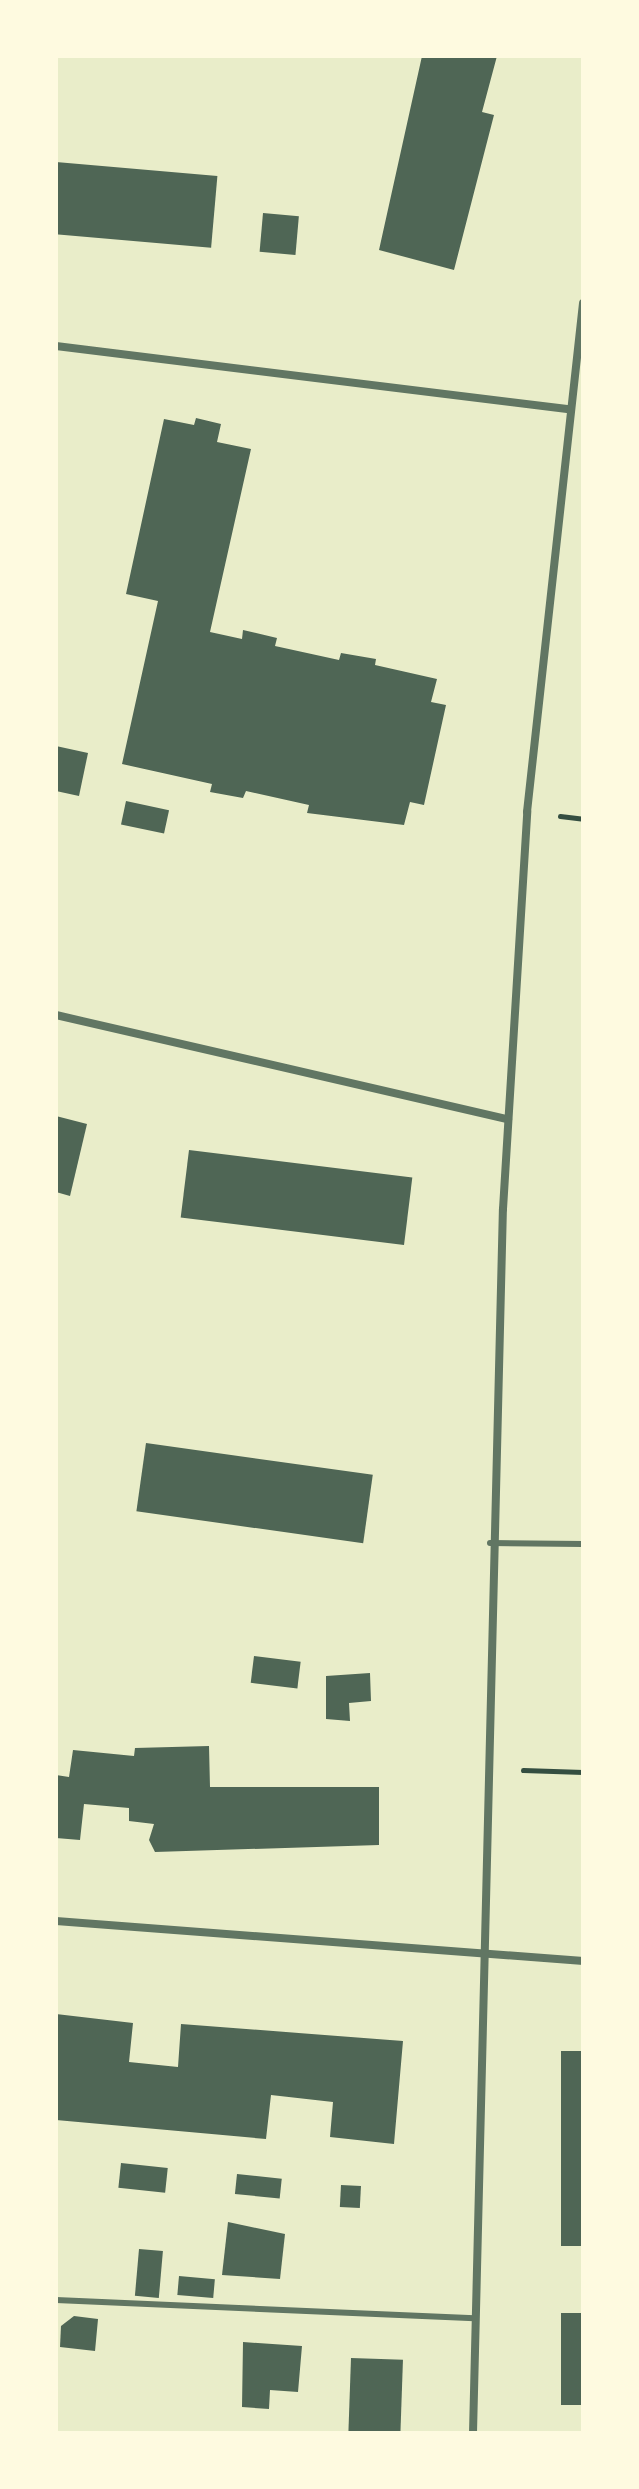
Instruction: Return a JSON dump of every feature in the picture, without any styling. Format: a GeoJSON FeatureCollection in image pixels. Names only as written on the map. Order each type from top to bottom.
{"type":"FeatureCollection","features":[{"type":"Feature","properties":{"kind":"street"},"geometry":{"type":"LineString","coordinates":[[473,2433],[490,1543],[508,1119],[527,812],[567,409],[583,303]]}},
{"type":"Feature","properties":{"kind":"street"},"geometry":{"type":"LineString","coordinates":[[56,346],[567,409]]}},
{"type":"Feature","properties":{"kind":"street"},"geometry":{"type":"LineString","coordinates":[[56,1015],[508,1119]]}},
{"type":"Feature","properties":{"kind":"street"},"geometry":{"type":"LineString","coordinates":[[56,1921],[583,1961]]}},
{"type":"Feature","properties":{"kind":"lane"},"geometry":{"type":"LineString","coordinates":[[490,1543],[583,1544]]}},
{"type":"Feature","properties":{"kind":"lane"},"geometry":{"type":"LineString","coordinates":[[56,2300],[475,2318]]}},
{"type":"Feature","properties":{"kind":"path"},"geometry":{"type":"LineString","coordinates":[[518,1770],[583,1772]]}},
{"type":"Feature","properties":{"kind":"building"},"geometry":{"type":"Polygon","coordinates":[[[422,56],[497,56],[482,112],[494,115],[454,270],[379,250],[422,56]]]}},
{"type":"Feature","properties":{"kind":"building"},"geometry":{"type":"Polygon","coordinates":[[[56,162],[217,176],[211,248],[56,234],[56,162]]]}},
{"type":"Feature","properties":{"kind":"building"},"geometry":{"type":"Polygon","coordinates":[[[263,213],[299,216],[295,255],[260,252],[263,213]]]}},
{"type":"Feature","properties":{"kind":"building"},"geometry":{"type":"Polygon","coordinates":[[[196,418],[221,424],[217,442],[251,449],[210,632],[242,639],[243,630],[277,638],[275,646],[339,660],[341,653],[376,659],[375,665],[437,679],[431,702],[446,705],[424,805],[410,802],[404,825],[307,813],[309,805],[246,791],[243,798],[210,792],[212,784],[122,764],[158,601],[126,594],[164,419],[194,425],[196,418]]]}},
{"type":"Feature","properties":{"kind":"building"},"geometry":{"type":"Polygon","coordinates":[[[56,746],[88,753],[79,796],[56,791],[56,746]]]}},
{"type":"Feature","properties":{"kind":"building"},"geometry":{"type":"Polygon","coordinates":[[[126,801],[169,810],[164,834],[121,824],[126,801]]]}},
{"type":"Feature","properties":{"kind":"building"},"geometry":{"type":"Polygon","coordinates":[[[56,1116],[87,1124],[70,1196],[56,1192],[56,1116]]]}},
{"type":"Feature","properties":{"kind":"building"},"geometry":{"type":"Polygon","coordinates":[[[189,1150],[412,1177],[404,1245],[181,1217],[189,1150]]]}},
{"type":"Feature","properties":{"kind":"building"},"geometry":{"type":"Polygon","coordinates":[[[146,1443],[373,1475],[363,1543],[136,1511],[146,1443]]]}},
{"type":"Feature","properties":{"kind":"building"},"geometry":{"type":"Polygon","coordinates":[[[254,1656],[301,1662],[297,1689],[251,1683],[254,1656]]]}},
{"type":"Feature","properties":{"kind":"building"},"geometry":{"type":"Polygon","coordinates":[[[370,1673],[371,1701],[349,1703],[350,1721],[326,1719],[326,1676],[370,1673]]]}},
{"type":"Feature","properties":{"kind":"building"},"geometry":{"type":"Polygon","coordinates":[[[209,1746],[210,1787],[379,1787],[379,1845],[155,1852],[149,1840],[154,1824],[129,1821],[129,1808],[84,1804],[80,1840],[56,1838],[56,1775],[69,1777],[73,1750],[134,1756],[135,1748],[209,1746]]]}},
{"type":"Feature","properties":{"kind":"building"},"geometry":{"type":"Polygon","coordinates":[[[56,2014],[133,2023],[129,2062],[178,2067],[181,2024],[403,2041],[394,2144],[330,2137],[333,2102],[271,2095],[266,2139],[56,2120],[56,2014]]]}},
{"type":"Feature","properties":{"kind":"building"},"geometry":{"type":"Polygon","coordinates":[[[561,2051],[583,2051],[583,2246],[561,2246],[561,2051]]]}},
{"type":"Feature","properties":{"kind":"building"},"geometry":{"type":"Polygon","coordinates":[[[121,2163],[168,2168],[165,2193],[118,2188],[121,2163]]]}},
{"type":"Feature","properties":{"kind":"building"},"geometry":{"type":"Polygon","coordinates":[[[237,2174],[282,2179],[280,2199],[235,2194],[237,2174]]]}},
{"type":"Feature","properties":{"kind":"building"},"geometry":{"type":"Polygon","coordinates":[[[341,2185],[361,2186],[360,2208],[340,2207],[341,2185]]]}},
{"type":"Feature","properties":{"kind":"building"},"geometry":{"type":"Polygon","coordinates":[[[228,2222],[285,2234],[280,2279],[222,2275],[228,2222]]]}},
{"type":"Feature","properties":{"kind":"building"},"geometry":{"type":"Polygon","coordinates":[[[139,2249],[163,2251],[159,2298],[135,2296],[139,2249]]]}},
{"type":"Feature","properties":{"kind":"building"},"geometry":{"type":"Polygon","coordinates":[[[179,2276],[215,2279],[213,2298],[177,2295],[179,2276]]]}},
{"type":"Feature","properties":{"kind":"building"},"geometry":{"type":"Polygon","coordinates":[[[561,2313],[583,2313],[583,2405],[561,2405],[561,2313]]]}},
{"type":"Feature","properties":{"kind":"building"},"geometry":{"type":"Polygon","coordinates":[[[74,2316],[98,2319],[95,2351],[60,2347],[61,2326],[74,2316]]]}},
{"type":"Feature","properties":{"kind":"building"},"geometry":{"type":"Polygon","coordinates":[[[243,2342],[302,2346],[298,2392],[270,2390],[269,2409],[242,2407],[243,2342]]]}},
{"type":"Feature","properties":{"kind":"building"},"geometry":{"type":"Polygon","coordinates":[[[351,2358],[403,2360],[400,2433],[348,2433],[351,2358]]]}}]}
